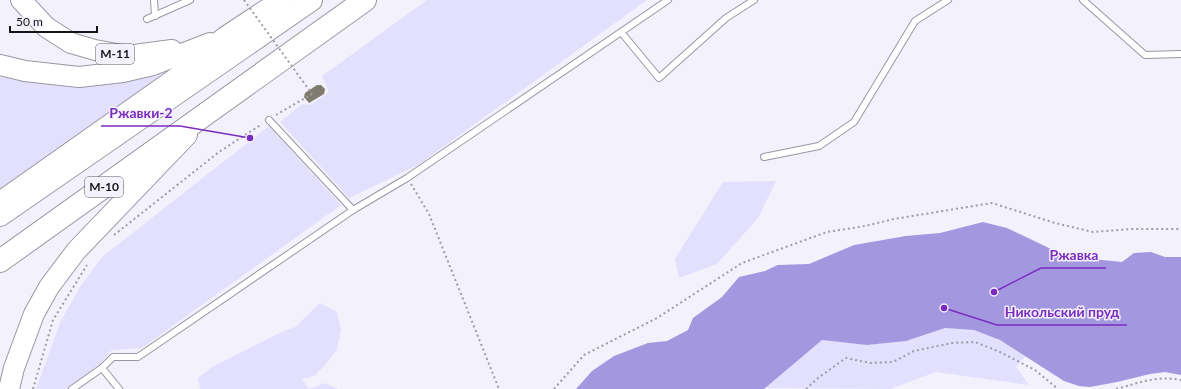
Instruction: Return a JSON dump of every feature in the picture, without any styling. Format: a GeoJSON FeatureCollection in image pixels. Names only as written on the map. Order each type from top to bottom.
{"type":"FeatureCollection","features":[{"type":"Feature","properties":{"kind":"highway","name":"М-10"},"geometry":{"type":"LineString","coordinates":[[0,215],[311,0]]}},
{"type":"Feature","properties":{"kind":"highway","name":"М-10"},"geometry":{"type":"LineString","coordinates":[[0,261],[365,0]]}},
{"type":"Feature","properties":{"kind":"main road","name":"М-11"},"geometry":{"type":"LineString","coordinates":[[21,0],[46,27],[71,43],[95,50],[127,56],[172,50],[225,37]]}},
{"type":"Feature","properties":{"kind":"main road"},"geometry":{"type":"LineString","coordinates":[[0,202],[176,78],[225,37],[281,0]]}},
{"type":"Feature","properties":{"kind":"main road"},"geometry":{"type":"LineString","coordinates":[[0,65],[25,71],[79,76],[123,72],[154,66],[225,37]]}},
{"type":"Feature","properties":{"kind":"main road"},"geometry":{"type":"LineString","coordinates":[[9,389],[14,368],[34,314],[49,287],[76,251],[208,113]]}},
{"type":"Feature","properties":{"kind":"lane"},"geometry":{"type":"LineString","coordinates":[[154,0],[155,16]]}},
{"type":"Feature","properties":{"kind":"lane"},"geometry":{"type":"LineString","coordinates":[[147,19],[190,0]]}},
{"type":"Feature","properties":{"kind":"lane"},"geometry":{"type":"LineString","coordinates":[[72,389],[102,368],[113,357],[138,357],[353,210],[407,178],[668,0]]}},
{"type":"Feature","properties":{"kind":"lane"},"geometry":{"type":"LineString","coordinates":[[621,32],[659,78],[726,18],[754,0]]}},
{"type":"Feature","properties":{"kind":"lane"},"geometry":{"type":"LineString","coordinates":[[764,157],[819,146],[854,122],[915,21],[948,0]]}},
{"type":"Feature","properties":{"kind":"lane"},"geometry":{"type":"LineString","coordinates":[[1083,0],[1145,55],[1181,54]]}},
{"type":"Feature","properties":{"kind":"lane"},"geometry":{"type":"LineString","coordinates":[[269,120],[353,210]]}},
{"type":"Feature","properties":{"kind":"lane"},"geometry":{"type":"LineString","coordinates":[[102,368],[119,389]]}},
{"type":"Feature","properties":{"kind":"path"},"geometry":{"type":"LineString","coordinates":[[114,235],[219,152],[312,94],[244,0]]}},
{"type":"Feature","properties":{"kind":"path"},"geometry":{"type":"LineString","coordinates":[[407,178],[429,214],[499,389]]}},
{"type":"Feature","properties":{"kind":"path"},"geometry":{"type":"LineString","coordinates":[[554,389],[584,355],[657,318],[742,263],[828,232],[865,226],[894,219],[992,203],[1055,223],[1093,232],[1132,229],[1181,229]]}},
{"type":"Feature","properties":{"kind":"path"},"geometry":{"type":"LineString","coordinates":[[33,389],[53,320],[88,263]]}},
{"type":"Feature","properties":{"kind":"path"},"geometry":{"type":"LineString","coordinates":[[806,389],[818,378],[846,358],[870,363],[893,362],[914,351],[952,343],[974,342],[1000,352],[1035,370],[1058,389]]}},
{"type":"Feature","properties":{"kind":"path"},"geometry":{"type":"LineString","coordinates":[[1116,389],[1150,379],[1172,378],[1181,380]]}},
{"type":"Feature","properties":{"kind":"shaded area"},"geometry":{"type":"Polygon","coordinates":[[[427,0],[647,0],[418,165],[349,198],[280,122],[302,104],[311,105],[329,92],[322,76],[427,0]]]}},
{"type":"Feature","properties":{"kind":"shaded area"},"geometry":{"type":"Polygon","coordinates":[[[0,75],[83,86],[163,75],[0,188],[0,75]]]}},
{"type":"Feature","properties":{"kind":"shaded area"},"geometry":{"type":"Polygon","coordinates":[[[269,126],[341,205],[142,348],[112,350],[82,385],[75,389],[36,389],[60,323],[80,287],[102,257],[269,126]]]}},
{"type":"Feature","properties":{"kind":"shaded area"},"geometry":{"type":"Polygon","coordinates":[[[776,181],[758,218],[717,264],[679,278],[675,259],[723,182],[776,181]]]}},
{"type":"Feature","properties":{"kind":"shaded area"},"geometry":{"type":"Polygon","coordinates":[[[983,222],[1007,228],[1051,249],[1082,258],[1122,262],[1134,253],[1151,252],[1165,257],[1181,257],[1181,375],[1165,372],[1090,387],[1079,386],[1064,381],[1000,340],[974,330],[945,328],[906,341],[867,345],[822,340],[764,389],[576,389],[592,371],[614,356],[648,343],[667,341],[688,330],[693,318],[722,297],[739,277],[765,271],[778,265],[809,264],[854,245],[906,236],[940,233],[983,222]]]}},
{"type":"Feature","properties":{"kind":"shaded area"},"geometry":{"type":"Polygon","coordinates":[[[320,303],[337,312],[341,330],[337,349],[327,363],[314,376],[302,379],[309,389],[200,389],[198,378],[212,367],[279,333],[295,327],[320,303]]]}},
{"type":"Feature","properties":{"kind":"shaded area"},"geometry":{"type":"Polygon","coordinates":[[[945,328],[974,330],[1000,340],[1026,355],[1016,367],[1029,385],[936,372],[890,389],[765,388],[822,340],[867,345],[906,341],[945,328]]]}},
{"type":"Feature","properties":{"kind":"shaded area"},"geometry":{"type":"Polygon","coordinates":[[[325,383],[338,389],[309,389],[325,383]]]}},
{"type":"Feature","properties":{"kind":"building"},"geometry":{"type":"Polygon","coordinates":[[[317,85],[321,85],[325,89],[324,94],[309,103],[304,97],[305,93],[317,85]]]}},
{"type":"Feature","properties":{"kind":"place","name":"Ржавки-2"},"geometry":{"type":"Point","coordinates":[250,138]}},
{"type":"Feature","properties":{"kind":"place","name":"Ржавка"},"geometry":{"type":"Point","coordinates":[994,292]}},
{"type":"Feature","properties":{"kind":"place","name":"Никольский пруд"},"geometry":{"type":"Point","coordinates":[944,308]}}]}
